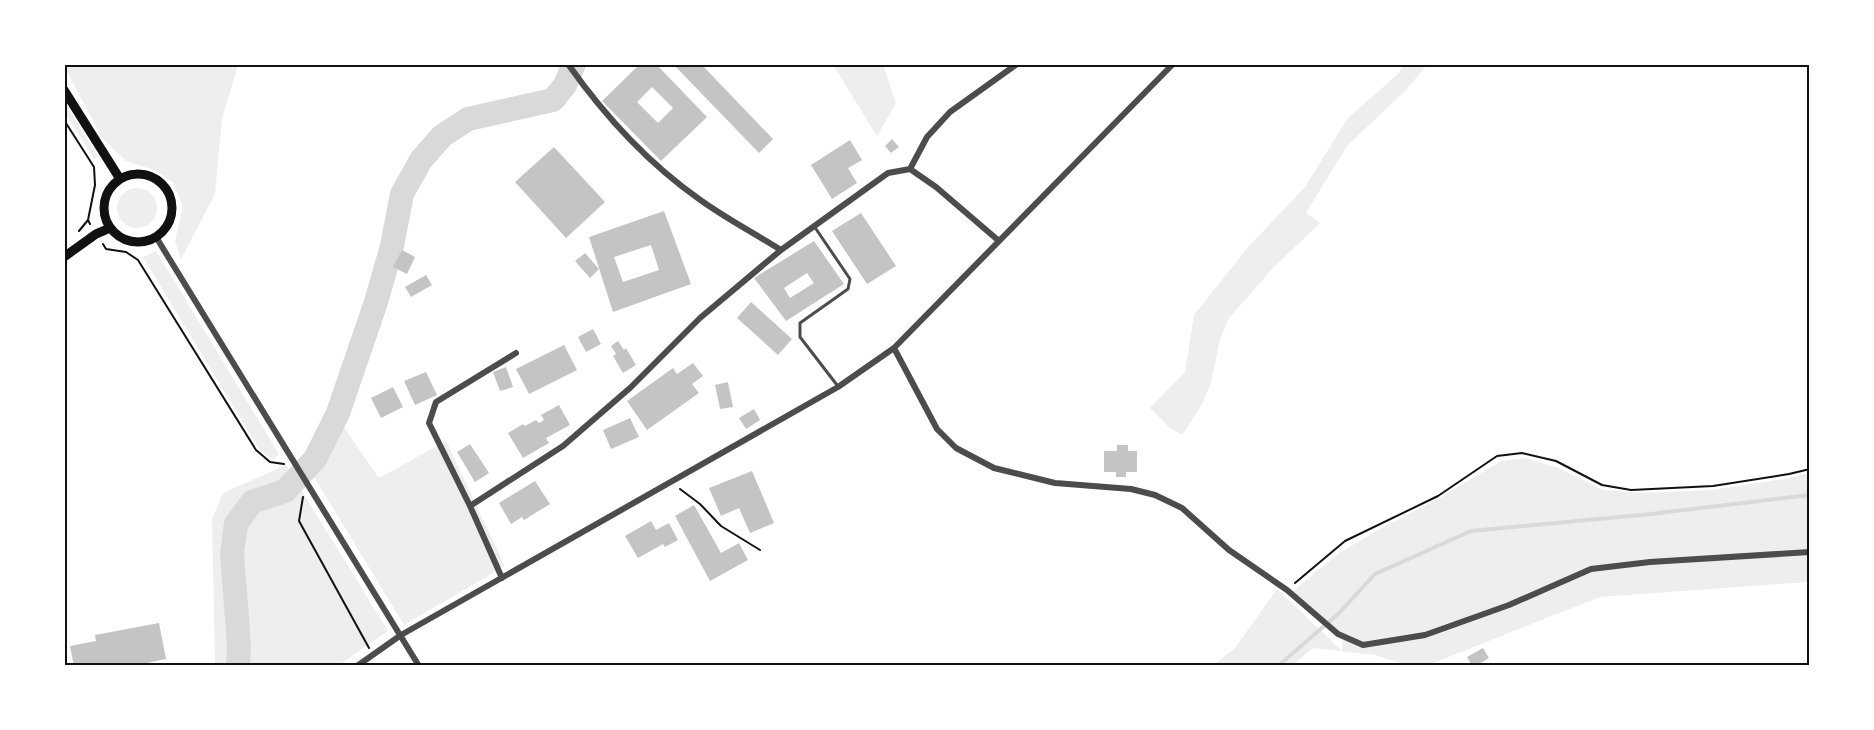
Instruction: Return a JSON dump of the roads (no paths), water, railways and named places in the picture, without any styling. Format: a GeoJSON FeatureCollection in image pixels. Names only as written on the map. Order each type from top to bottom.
{"type":"FeatureCollection","features":[{"type":"Feature","properties":{"kind":"main road"},"geometry":{"type":"LineString","coordinates":[[64,90],[120,179]]}},
{"type":"Feature","properties":{"kind":"main road"},"geometry":{"type":"LineString","coordinates":[[132,175],[144,175],[155,178],[164,186],[170,196],[172,207],[165,229],[156,237],[137,242],[126,240],[110,228],[105,217],[106,195],[120,179],[132,175]]}},
{"type":"Feature","properties":{"kind":"main road"},"geometry":{"type":"LineString","coordinates":[[64,257],[96,234],[110,228]]}},
{"type":"Feature","properties":{"kind":"street"},"geometry":{"type":"LineString","coordinates":[[568,64],[582,84],[648,157],[698,199],[781,250]]}},
{"type":"Feature","properties":{"kind":"street"},"geometry":{"type":"LineString","coordinates":[[910,169],[927,137],[950,112],[1017,64]]}},
{"type":"Feature","properties":{"kind":"street"},"geometry":{"type":"LineString","coordinates":[[357,666],[401,635],[838,387],[894,348],[1173,64]]}},
{"type":"Feature","properties":{"kind":"street"},"geometry":{"type":"LineString","coordinates":[[470,506],[563,446],[630,388],[700,318],[781,250],[888,174],[910,169],[936,187],[999,241]]}},
{"type":"Feature","properties":{"kind":"street"},"geometry":{"type":"LineString","coordinates":[[156,237],[419,666]]}},
{"type":"Feature","properties":{"kind":"street"},"geometry":{"type":"LineString","coordinates":[[894,348],[937,429],[956,448],[993,468],[1055,483],[1131,489],[1155,495],[1182,508],[1229,550],[1287,590],[1338,634],[1363,645],[1425,635],[1509,605],[1591,569],[1650,562],[1809,552]]}},
{"type":"Feature","properties":{"kind":"street"},"geometry":{"type":"LineString","coordinates":[[502,578],[429,423],[436,402],[516,353]]}},
{"type":"Feature","properties":{"kind":"lane"},"geometry":{"type":"LineString","coordinates":[[814,226],[850,279],[848,289],[800,323],[800,337],[838,387]]}},
{"type":"Feature","properties":{"kind":"waterway"},"geometry":{"type":"LineString","coordinates":[[238,666],[239,645],[232,553],[236,524],[252,502],[285,491],[315,459],[338,413],[376,302],[392,246],[402,194],[421,160],[442,136],[468,119],[553,100],[565,85],[574,64]]}},
{"type":"Feature","properties":{"kind":"waterway"},"geometry":{"type":"LineString","coordinates":[[1278,666],[1338,614],[1375,574],[1471,531],[1651,514],[1810,495]]}}]}
